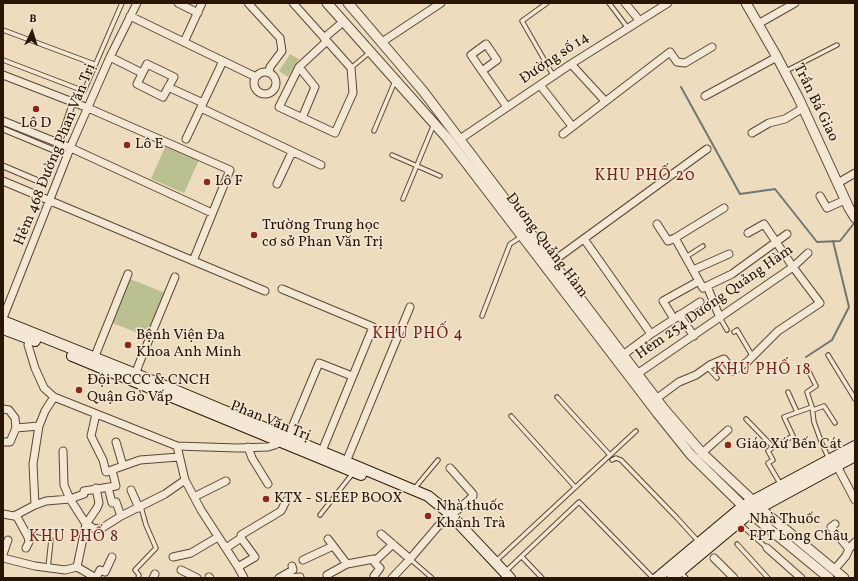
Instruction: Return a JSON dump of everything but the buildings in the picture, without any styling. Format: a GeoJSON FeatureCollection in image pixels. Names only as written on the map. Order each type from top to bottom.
{"type":"FeatureCollection","features":[{"type":"Feature","properties":{"kind":"main road","name":"Phan Văn Trị"},"geometry":{"type":"LineString","coordinates":[[3,320],[30,336]]}},
{"type":"Feature","properties":{"kind":"main road","name":"Phan Văn Trị"},"geometry":{"type":"LineString","coordinates":[[3,329],[30,336],[284,440],[425,502],[448,517]]}},
{"type":"Feature","properties":{"kind":"main road","name":"Phan Văn Trị"},"geometry":{"type":"LineString","coordinates":[[284,440],[322,451],[346,462],[358,472],[428,496],[505,576]]}},
{"type":"Feature","properties":{"kind":"main road"},"geometry":{"type":"LineString","coordinates":[[657,578],[699,542],[746,510],[833,463],[855,446]]}},
{"type":"Feature","properties":{"kind":"main road"},"geometry":{"type":"LineString","coordinates":[[756,505],[781,486],[833,463],[855,456]]}},
{"type":"Feature","properties":{"kind":"main road"},"geometry":{"type":"LineString","coordinates":[[679,576],[705,550],[738,523],[746,510]]}},
{"type":"Feature","properties":{"kind":"street","name":"Hẻm 468 Đường Phan Văn Trị"},"geometry":{"type":"LineString","coordinates":[[3,320],[70,148],[110,57],[137,3]]}},
{"type":"Feature","properties":{"kind":"street"},"geometry":{"type":"LineString","coordinates":[[178,3],[198,13]]}},
{"type":"Feature","properties":{"kind":"street"},"geometry":{"type":"LineString","coordinates":[[184,42],[202,3]]}},
{"type":"Feature","properties":{"kind":"street"},"geometry":{"type":"LineString","coordinates":[[248,3],[280,38],[282,51],[270,67],[269,72]]}},
{"type":"Feature","properties":{"kind":"street"},"geometry":{"type":"LineString","coordinates":[[293,3],[326,40],[351,68],[352,93],[335,133],[279,107],[299,67],[326,40],[343,22]]}},
{"type":"Feature","properties":{"kind":"street","name":"Dương Quảng Hàm"},"geometry":{"type":"LineString","coordinates":[[327,3],[434,124],[456,142],[552,262],[656,399],[702,453],[831,574]]}},
{"type":"Feature","properties":{"kind":"street","name":"Dương Quảng Hàm"},"geometry":{"type":"LineString","coordinates":[[348,3],[423,90],[456,142],[521,237],[662,420],[691,454],[746,510],[831,574],[844,578]]}},
{"type":"Feature","properties":{"kind":"street"},"geometry":{"type":"LineString","coordinates":[[382,42],[441,3]]}},
{"type":"Feature","properties":{"kind":"street"},"geometry":{"type":"LineString","coordinates":[[625,3],[639,20]]}},
{"type":"Feature","properties":{"kind":"street","name":"Đường số 14"},"geometry":{"type":"LineString","coordinates":[[456,142],[627,27],[668,3]]}},
{"type":"Feature","properties":{"kind":"street","name":"Trần Bá Giao"},"geometry":{"type":"LineString","coordinates":[[746,3],[785,72],[855,218]]}},
{"type":"Feature","properties":{"kind":"street"},"geometry":{"type":"LineString","coordinates":[[758,24],[795,3]]}},
{"type":"Feature","properties":{"kind":"street"},"geometry":{"type":"LineString","coordinates":[[130,16],[256,77]]}},
{"type":"Feature","properties":{"kind":"street"},"geometry":{"type":"LineString","coordinates":[[563,134],[670,52],[678,62],[685,63],[712,47]]}},
{"type":"Feature","properties":{"kind":"street"},"geometry":{"type":"LineString","coordinates":[[110,57],[142,73]]}},
{"type":"Feature","properties":{"kind":"street"},"geometry":{"type":"LineString","coordinates":[[705,96],[777,57]]}},
{"type":"Feature","properties":{"kind":"street"},"geometry":{"type":"LineString","coordinates":[[186,138],[223,61]]}},
{"type":"Feature","properties":{"kind":"street"},"geometry":{"type":"LineString","coordinates":[[147,64],[174,76],[163,98],[137,84],[142,73],[147,64]]}},
{"type":"Feature","properties":{"kind":"street"},"geometry":{"type":"LineString","coordinates":[[571,64],[605,101]]}},
{"type":"Feature","properties":{"kind":"street"},"geometry":{"type":"LineString","coordinates":[[299,67],[315,87],[302,118]]}},
{"type":"Feature","properties":{"kind":"street"},"geometry":{"type":"LineString","coordinates":[[482,71],[508,107]]}},
{"type":"Feature","properties":{"kind":"street"},"geometry":{"type":"LineString","coordinates":[[262,72],[269,72],[274,77],[276,84],[270,93],[267,94],[260,92],[255,87],[255,80],[256,77],[262,72]]}},
{"type":"Feature","properties":{"kind":"street"},"geometry":{"type":"LineString","coordinates":[[3,75],[88,108],[230,170],[193,261]]}},
{"type":"Feature","properties":{"kind":"street"},"geometry":{"type":"LineString","coordinates":[[540,85],[572,126]]}},
{"type":"Feature","properties":{"kind":"street"},"geometry":{"type":"LineString","coordinates":[[168,87],[202,106],[321,166]]}},
{"type":"Feature","properties":{"kind":"street"},"geometry":{"type":"LineString","coordinates":[[275,87],[286,93]]}},
{"type":"Feature","properties":{"kind":"street"},"geometry":{"type":"LineString","coordinates":[[3,166],[43,183],[73,102]]}},
{"type":"Feature","properties":{"kind":"street"},"geometry":{"type":"LineString","coordinates":[[752,133],[769,123],[785,119],[803,108]]}},
{"type":"Feature","properties":{"kind":"street"},"geometry":{"type":"LineString","coordinates":[[3,121],[59,143],[212,213]]}},
{"type":"Feature","properties":{"kind":"street"},"geometry":{"type":"LineString","coordinates":[[3,129],[56,151]]}},
{"type":"Feature","properties":{"kind":"street"},"geometry":{"type":"LineString","coordinates":[[552,262],[707,148]]}},
{"type":"Feature","properties":{"kind":"street"},"geometry":{"type":"LineString","coordinates":[[277,184],[292,152]]}},
{"type":"Feature","properties":{"kind":"street"},"geometry":{"type":"LineString","coordinates":[[838,183],[855,173]]}},
{"type":"Feature","properties":{"kind":"street"},"geometry":{"type":"LineString","coordinates":[[3,180],[265,291]]}},
{"type":"Feature","properties":{"kind":"street"},"geometry":{"type":"LineString","coordinates":[[820,196],[827,208],[847,204]]}},
{"type":"Feature","properties":{"kind":"street"},"geometry":{"type":"LineString","coordinates":[[657,224],[668,241],[724,208]]}},
{"type":"Feature","properties":{"kind":"street"},"geometry":{"type":"LineString","coordinates":[[656,399],[679,382],[696,375],[707,367],[724,359],[733,371],[752,357],[778,332],[820,302],[793,267],[764,224],[748,233]]}},
{"type":"Feature","properties":{"kind":"street"},"geometry":{"type":"LineString","coordinates":[[675,238],[703,288],[732,274],[787,234]]}},
{"type":"Feature","properties":{"kind":"street"},"geometry":{"type":"LineString","coordinates":[[584,239],[651,334]]}},
{"type":"Feature","properties":{"kind":"street","name":"Hẻm 254 Dương Quảng Hàm"},"geometry":{"type":"LineString","coordinates":[[637,374],[793,267],[808,253]]}},
{"type":"Feature","properties":{"kind":"street"},"geometry":{"type":"LineString","coordinates":[[693,270],[729,254]]}},
{"type":"Feature","properties":{"kind":"street"},"geometry":{"type":"LineString","coordinates":[[93,361],[128,274]]}},
{"type":"Feature","properties":{"kind":"street"},"geometry":{"type":"LineString","coordinates":[[134,378],[175,277]]}},
{"type":"Feature","properties":{"kind":"street"},"geometry":{"type":"LineString","coordinates":[[694,336],[663,301],[699,281]]}},
{"type":"Feature","properties":{"kind":"street"},"geometry":{"type":"LineString","coordinates":[[708,286],[720,318]]}},
{"type":"Feature","properties":{"kind":"street"},"geometry":{"type":"LineString","coordinates":[[282,289],[373,327],[322,451]]}},
{"type":"Feature","properties":{"kind":"street"},"geometry":{"type":"LineString","coordinates":[[623,355],[651,334],[700,302]]}},
{"type":"Feature","properties":{"kind":"street"},"geometry":{"type":"LineString","coordinates":[[346,462],[410,307]]}},
{"type":"Feature","properties":{"kind":"street"},"geometry":{"type":"LineString","coordinates":[[30,336],[28,345],[35,368],[44,388],[54,397],[177,446],[268,447],[284,440],[319,363],[352,376]]}},
{"type":"Feature","properties":{"kind":"street"},"geometry":{"type":"LineString","coordinates":[[35,505],[33,464],[39,426],[45,411],[54,397]]}},
{"type":"Feature","properties":{"kind":"street"},"geometry":{"type":"LineString","coordinates":[[3,408],[9,410],[15,418],[16,428],[10,442],[3,443]]}},
{"type":"Feature","properties":{"kind":"street"},"geometry":{"type":"LineString","coordinates":[[3,514],[14,516],[46,501],[70,499],[84,494],[84,491],[116,486],[91,436],[96,414]]}},
{"type":"Feature","properties":{"kind":"street"},"geometry":{"type":"LineString","coordinates":[[16,428],[39,426]]}},
{"type":"Feature","properties":{"kind":"street"},"geometry":{"type":"LineString","coordinates":[[702,453],[728,430]]}},
{"type":"Feature","properties":{"kind":"street"},"geometry":{"type":"LineString","coordinates":[[116,442],[123,466]]}},
{"type":"Feature","properties":{"kind":"street"},"geometry":{"type":"LineString","coordinates":[[177,446],[186,480],[194,497],[244,578]]}},
{"type":"Feature","properties":{"kind":"street"},"geometry":{"type":"LineString","coordinates":[[248,447],[252,458],[268,484]]}},
{"type":"Feature","properties":{"kind":"street"},"geometry":{"type":"LineString","coordinates":[[63,451],[64,485],[70,499],[86,524],[95,529],[102,528],[121,516],[165,494],[186,480]]}},
{"type":"Feature","properties":{"kind":"street"},"geometry":{"type":"LineString","coordinates":[[109,471],[140,460],[179,457]]}},
{"type":"Feature","properties":{"kind":"street"},"geometry":{"type":"LineString","coordinates":[[833,463],[855,500]]}},
{"type":"Feature","properties":{"kind":"street"},"geometry":{"type":"LineString","coordinates":[[392,578],[448,517],[473,496],[473,494],[450,468]]}},
{"type":"Feature","properties":{"kind":"street"},"geometry":{"type":"LineString","coordinates":[[194,497],[226,481]]}},
{"type":"Feature","properties":{"kind":"street"},"geometry":{"type":"LineString","coordinates":[[108,487],[112,503],[116,502],[121,516]]}},
{"type":"Feature","properties":{"kind":"street"},"geometry":{"type":"LineString","coordinates":[[77,567],[86,524],[99,503],[96,488]]}},
{"type":"Feature","properties":{"kind":"street"},"geometry":{"type":"LineString","coordinates":[[131,490],[140,507]]}},
{"type":"Feature","properties":{"kind":"street"},"geometry":{"type":"LineString","coordinates":[[226,548],[241,538],[241,535],[281,511],[286,501]]}},
{"type":"Feature","properties":{"kind":"street"},"geometry":{"type":"LineString","coordinates":[[16,515],[27,535],[29,542],[26,548]]}},
{"type":"Feature","properties":{"kind":"street"},"geometry":{"type":"LineString","coordinates":[[835,524],[831,527],[849,549]]}},
{"type":"Feature","properties":{"kind":"street"},"geometry":{"type":"LineString","coordinates":[[381,534],[410,559]]}},
{"type":"Feature","properties":{"kind":"street"},"geometry":{"type":"LineString","coordinates":[[173,557],[191,553],[218,537]]}},
{"type":"Feature","properties":{"kind":"street"},"geometry":{"type":"LineString","coordinates":[[238,567],[255,557],[241,538]]}},
{"type":"Feature","properties":{"kind":"street"},"geometry":{"type":"LineString","coordinates":[[3,554],[8,540]]}},
{"type":"Feature","properties":{"kind":"street"},"geometry":{"type":"LineString","coordinates":[[328,540],[347,564]]}},
{"type":"Feature","properties":{"kind":"street"},"geometry":{"type":"LineString","coordinates":[[831,574],[855,542]]}},
{"type":"Feature","properties":{"kind":"street"},"geometry":{"type":"LineString","coordinates":[[375,561],[393,544]]}},
{"type":"Feature","properties":{"kind":"street"},"geometry":{"type":"LineString","coordinates":[[302,560],[333,546]]}},
{"type":"Feature","properties":{"kind":"street"},"geometry":{"type":"LineString","coordinates":[[767,548],[801,578]]}},
{"type":"Feature","properties":{"kind":"street"},"geometry":{"type":"LineString","coordinates":[[3,558],[48,568],[66,570],[77,567],[96,578],[100,570],[105,572],[112,557]]}},
{"type":"Feature","properties":{"kind":"street"},"geometry":{"type":"LineString","coordinates":[[714,558],[734,578]]}},
{"type":"Feature","properties":{"kind":"street"},"geometry":{"type":"LineString","coordinates":[[327,575],[347,564],[374,559],[380,568],[374,578]]}},
{"type":"Feature","properties":{"kind":"street"},"geometry":{"type":"LineString","coordinates":[[278,578],[293,570],[292,566]]}},
{"type":"Feature","properties":{"kind":"street"},"geometry":{"type":"LineString","coordinates":[[181,570],[197,578]]}},
{"type":"Feature","properties":{"kind":"street"},"geometry":{"type":"LineString","coordinates":[[290,578],[300,577]]}},
{"type":"Feature","properties":{"kind":"lane"},"geometry":{"type":"LineString","coordinates":[[3,60],[84,91],[94,64],[122,3]]}},
{"type":"Feature","properties":{"kind":"lane"},"geometry":{"type":"LineString","coordinates":[[547,3],[522,21],[554,75]]}},
{"type":"Feature","properties":{"kind":"lane"},"geometry":{"type":"LineString","coordinates":[[609,3],[627,27]]}},
{"type":"Feature","properties":{"kind":"lane"},"geometry":{"type":"LineString","coordinates":[[3,30],[94,64]]}},
{"type":"Feature","properties":{"kind":"lane"},"geometry":{"type":"LineString","coordinates":[[785,72],[837,46]]}},
{"type":"Feature","properties":{"kind":"lane"},"geometry":{"type":"LineString","coordinates":[[351,68],[370,52]]}},
{"type":"Feature","properties":{"kind":"lane"},"geometry":{"type":"LineString","coordinates":[[374,131],[395,81]]}},
{"type":"Feature","properties":{"kind":"lane"},"geometry":{"type":"LineString","coordinates":[[403,198],[434,124]]}},
{"type":"Feature","properties":{"kind":"lane"},"geometry":{"type":"LineString","coordinates":[[392,155],[440,176]]}},
{"type":"Feature","properties":{"kind":"lane"},"geometry":{"type":"LineString","coordinates":[[482,316],[510,244],[521,237]]}},
{"type":"Feature","properties":{"kind":"lane"},"geometry":{"type":"LineString","coordinates":[[686,257],[703,246]]}},
{"type":"Feature","properties":{"kind":"lane"},"geometry":{"type":"LineString","coordinates":[[720,318],[727,330]]}},
{"type":"Feature","properties":{"kind":"lane"},"geometry":{"type":"LineString","coordinates":[[734,332],[737,330],[752,357]]}},
{"type":"Feature","properties":{"kind":"lane"},"geometry":{"type":"LineString","coordinates":[[828,355],[855,399]]}},
{"type":"Feature","properties":{"kind":"lane"},"geometry":{"type":"LineString","coordinates":[[806,366],[816,386],[807,392],[813,408],[814,422],[822,444],[833,463]]}},
{"type":"Feature","properties":{"kind":"lane"},"geometry":{"type":"LineString","coordinates":[[707,367],[717,378]]}},
{"type":"Feature","properties":{"kind":"lane"},"geometry":{"type":"LineString","coordinates":[[788,392],[797,412]]}},
{"type":"Feature","properties":{"kind":"lane"},"geometry":{"type":"LineString","coordinates":[[557,397],[610,455]]}},
{"type":"Feature","properties":{"kind":"lane"},"geometry":{"type":"LineString","coordinates":[[781,486],[768,463],[772,460],[768,451],[793,436],[784,418],[797,412],[824,406],[835,423]]}},
{"type":"Feature","properties":{"kind":"lane"},"geometry":{"type":"LineString","coordinates":[[511,416],[575,487]]}},
{"type":"Feature","properties":{"kind":"lane"},"geometry":{"type":"LineString","coordinates":[[746,419],[773,447]]}},
{"type":"Feature","properties":{"kind":"lane"},"geometry":{"type":"LineString","coordinates":[[493,564],[636,431]]}},
{"type":"Feature","properties":{"kind":"lane"},"geometry":{"type":"LineString","coordinates":[[612,460],[618,458],[626,465],[699,542]]}},
{"type":"Feature","properties":{"kind":"lane"},"geometry":{"type":"LineString","coordinates":[[413,490],[438,460]]}},
{"type":"Feature","properties":{"kind":"lane"},"geometry":{"type":"LineString","coordinates":[[320,515],[358,472]]}},
{"type":"Feature","properties":{"kind":"lane"},"geometry":{"type":"LineString","coordinates":[[505,576],[522,557],[579,502],[652,578]]}},
{"type":"Feature","properties":{"kind":"lane"},"geometry":{"type":"LineString","coordinates":[[138,578],[139,575],[135,570],[156,548],[140,507]]}},
{"type":"Feature","properties":{"kind":"lane"},"geometry":{"type":"LineString","coordinates":[[738,523],[767,548]]}},
{"type":"Feature","properties":{"kind":"lane"},"geometry":{"type":"LineString","coordinates":[[27,535],[52,540],[48,568]]}},
{"type":"Feature","properties":{"kind":"lane"},"geometry":{"type":"LineString","coordinates":[[737,544],[768,578]]}},
{"type":"Feature","properties":{"kind":"lane"},"geometry":{"type":"LineString","coordinates":[[705,550],[714,558]]}},
{"type":"Feature","properties":{"kind":"lane"},"geometry":{"type":"LineString","coordinates":[[522,557],[542,578]]}},
{"type":"Feature","properties":{"kind":"lane"},"geometry":{"type":"LineString","coordinates":[[410,559],[432,578]]}},
{"type":"Feature","properties":{"kind":"green space"},"geometry":{"type":"Polygon","coordinates":[[[290,54],[299,59],[288,77],[279,71],[290,54]]]}},
{"type":"Feature","properties":{"kind":"green space"},"geometry":{"type":"Polygon","coordinates":[[[166,145],[199,160],[184,193],[151,179],[166,145]]]}},
{"type":"Feature","properties":{"kind":"green space"},"geometry":{"type":"Polygon","coordinates":[[[125,277],[168,294],[149,337],[107,321],[125,277]]]}},
{"type":"Feature","properties":{"kind":"waterway"},"geometry":{"type":"LineString","coordinates":[[681,87],[740,194],[775,189],[817,242],[840,241],[855,222]]}},
{"type":"Feature","properties":{"kind":"waterway"},"geometry":{"type":"LineString","coordinates":[[806,357],[832,340],[849,307],[833,241]]}},
{"type":"Feature","properties":{"kind":"place","name":"Lô D"},"geometry":{"type":"Point","coordinates":[36,109]}},
{"type":"Feature","properties":{"kind":"place","name":"Lô E"},"geometry":{"type":"Point","coordinates":[127,145]}},
{"type":"Feature","properties":{"kind":"place","name":"Lô F"},"geometry":{"type":"Point","coordinates":[207,182]}},
{"type":"Feature","properties":{"kind":"place","name":"Trường Trung học cơ sở Phan Văn Trị"},"geometry":{"type":"Point","coordinates":[254,235]}},
{"type":"Feature","properties":{"kind":"place","name":"Bệnh Viện Đa Khoa Anh Minh"},"geometry":{"type":"Point","coordinates":[128,345]}},
{"type":"Feature","properties":{"kind":"place","name":"Đội PCCC & CNCH Quận Gò Vấp"},"geometry":{"type":"Point","coordinates":[79,390]}},
{"type":"Feature","properties":{"kind":"place","name":"Giáo Xứ Bến Cát"},"geometry":{"type":"Point","coordinates":[728,445]}},
{"type":"Feature","properties":{"kind":"place","name":"KTX - SLEEP BOOX"},"geometry":{"type":"Point","coordinates":[266,499]}},
{"type":"Feature","properties":{"kind":"place","name":"Nhà thuốc Khánh Trà"},"geometry":{"type":"Point","coordinates":[428,516]}},
{"type":"Feature","properties":{"kind":"place","name":"Nhà Thuốc FPT Long Châu"},"geometry":{"type":"Point","coordinates":[741,529]}},
{"type":"Feature","properties":{"kind":"district","name":"KHU PHỐ 20"},"geometry":{"type":"Point","coordinates":[645,177]}},
{"type":"Feature","properties":{"kind":"district","name":"KHU PHỐ 4"},"geometry":{"type":"Point","coordinates":[418,335]}},
{"type":"Feature","properties":{"kind":"district","name":"KHU PHỐ 18"},"geometry":{"type":"Point","coordinates":[763,371]}},
{"type":"Feature","properties":{"kind":"district","name":"KHU PHỐ 8"},"geometry":{"type":"Point","coordinates":[74,538]}}]}
